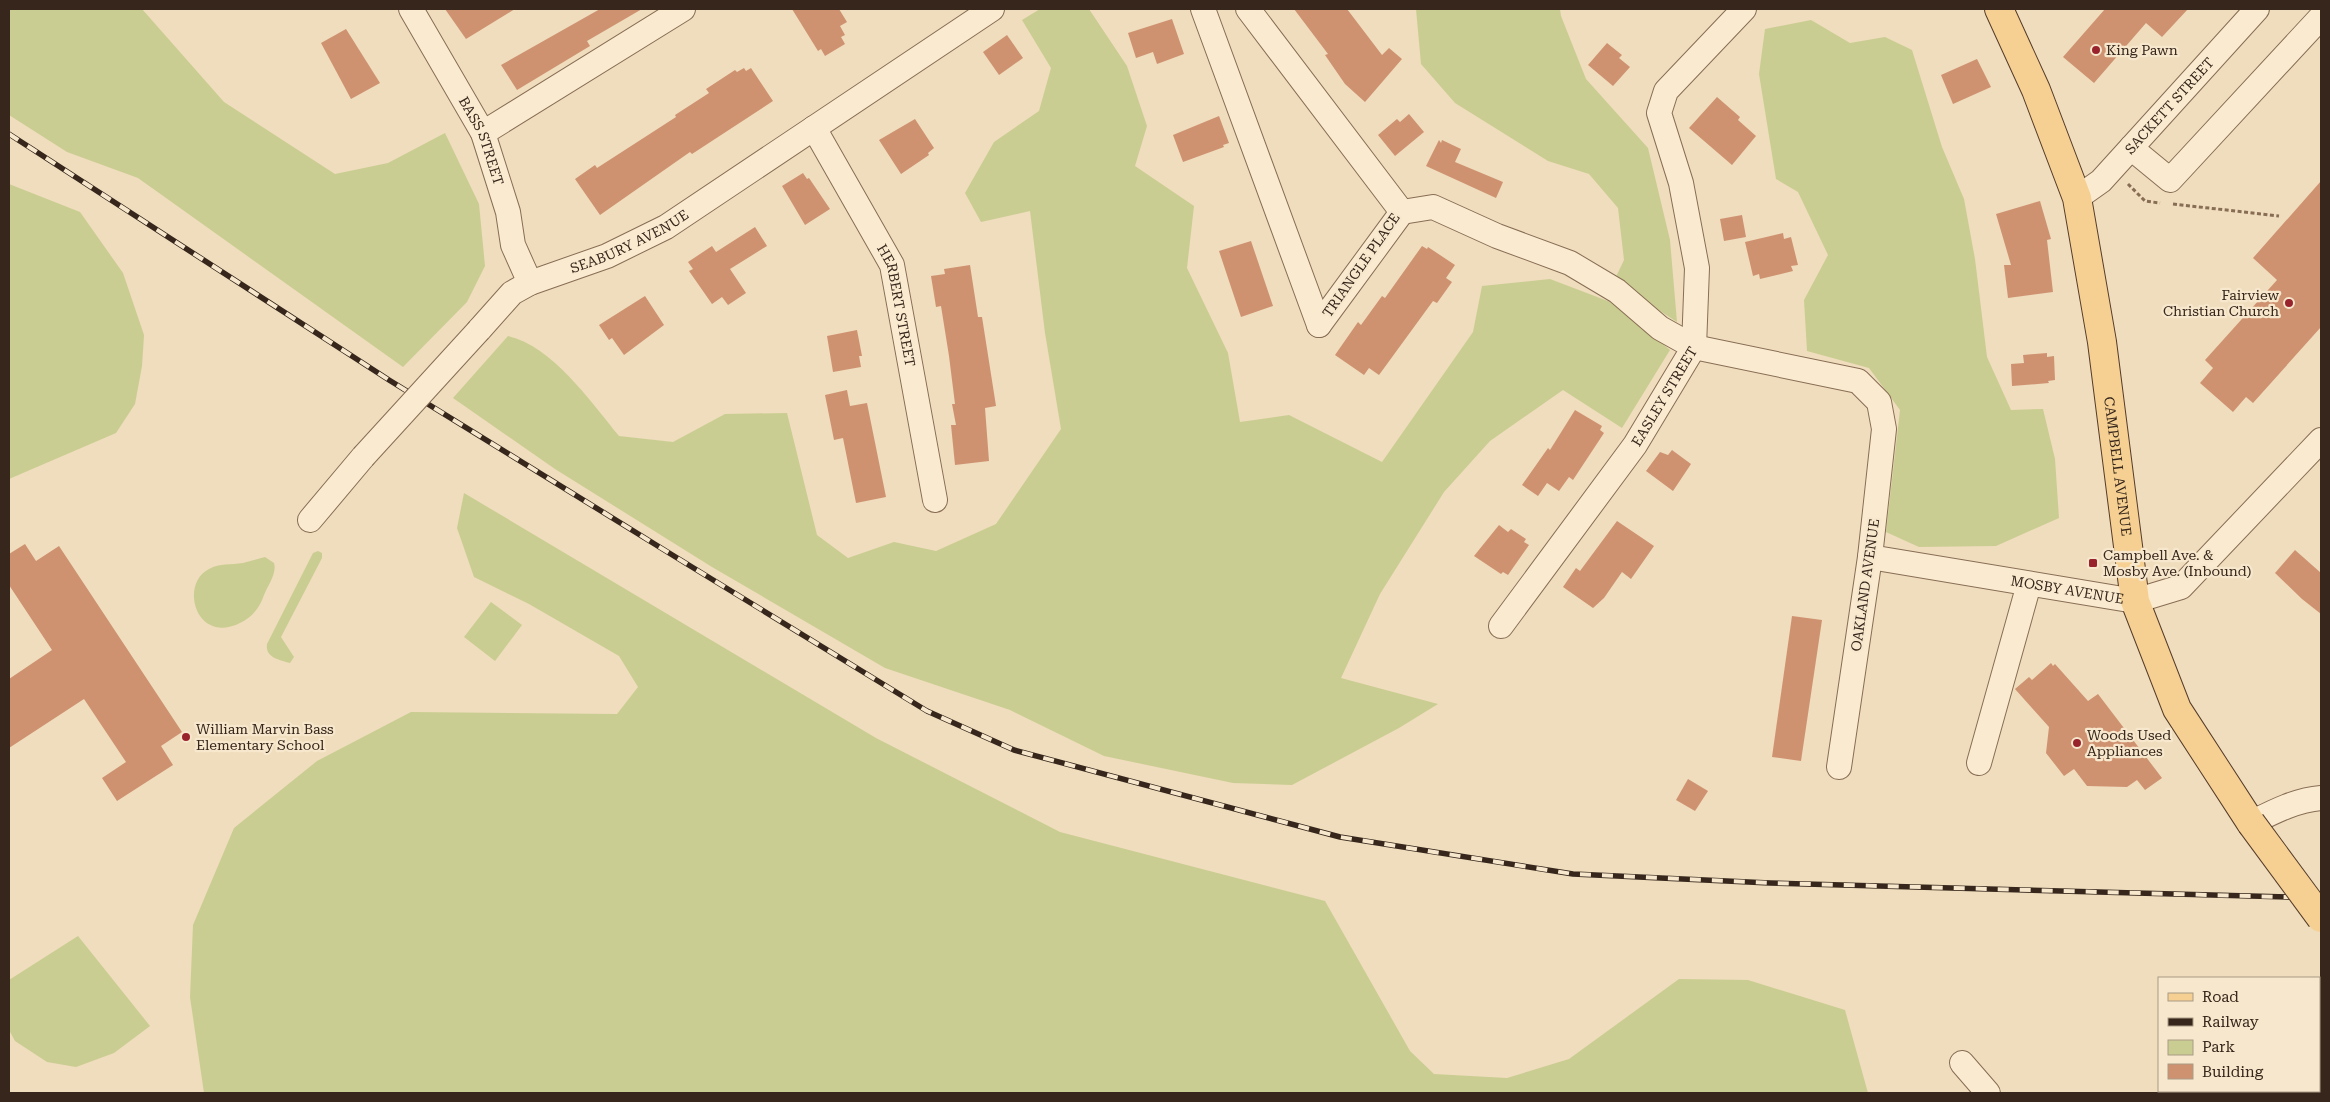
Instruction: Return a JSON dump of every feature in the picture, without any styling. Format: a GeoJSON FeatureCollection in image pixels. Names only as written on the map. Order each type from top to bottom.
{"type":"FeatureCollection","features":[{"type":"Feature","properties":{"kind":"main road","name":"CAMPBELL AVENUE"},"geometry":{"type":"LineString","coordinates":[[1998,9],[2036,90],[2077,198],[2102,342],[2135,601],[2177,709],[2251,823],[2321,918]]}},
{"type":"Feature","properties":{"kind":"street","name":"BASS STREET"},"geometry":{"type":"LineString","coordinates":[[411,9],[483,133],[508,212],[513,245],[530,283]]}},
{"type":"Feature","properties":{"kind":"street"},"geometry":{"type":"LineString","coordinates":[[483,133],[683,9]]}},
{"type":"Feature","properties":{"kind":"street","name":"SEABURY AVENUE"},"geometry":{"type":"LineString","coordinates":[[310,520],[363,457],[512,293],[530,283],[607,256],[666,227],[992,9]]}},
{"type":"Feature","properties":{"kind":"street","name":"TRIANGLE PLACE"},"geometry":{"type":"LineString","coordinates":[[1203,9],[1319,325],[1402,212],[1248,9]]}},
{"type":"Feature","properties":{"kind":"street","name":"EASLEY STREET"},"geometry":{"type":"LineString","coordinates":[[1501,626],[1635,445],[1694,347],[1697,268],[1680,183],[1660,113],[1666,91],[1744,9]]}},
{"type":"Feature","properties":{"kind":"street","name":"SACKETT STREET"},"geometry":{"type":"LineString","coordinates":[[2077,198],[2102,181],[2257,9]]}},
{"type":"Feature","properties":{"kind":"street"},"geometry":{"type":"LineString","coordinates":[[2131,148],[2170,180],[2321,17]]}},
{"type":"Feature","properties":{"kind":"street","name":"HERBERT STREET"},"geometry":{"type":"LineString","coordinates":[[814,128],[892,265],[935,500]]}},
{"type":"Feature","properties":{"kind":"street"},"geometry":{"type":"LineString","coordinates":[[1402,212],[1433,207],[1497,236],[1570,264],[1617,291],[1660,328],[1694,347]]}},
{"type":"Feature","properties":{"kind":"street","name":"OAKLAND AVENUE"},"geometry":{"type":"LineString","coordinates":[[1694,347],[1858,381],[1879,402],[1884,429],[1870,557],[1839,767]]}},
{"type":"Feature","properties":{"kind":"street","name":"MOSBY AVENUE"},"geometry":{"type":"LineString","coordinates":[[1870,557],[2135,601],[2181,587],[2318,449]]}},
{"type":"Feature","properties":{"kind":"street"},"geometry":{"type":"LineString","coordinates":[[1979,763],[2029,584]]}},
{"type":"Feature","properties":{"kind":"street"},"geometry":{"type":"LineString","coordinates":[[2251,823],[2278,809],[2308,799],[2321,798]]}},
{"type":"Feature","properties":{"kind":"street"},"geometry":{"type":"LineString","coordinates":[[1962,1063],[1988,1093]]}},
{"type":"Feature","properties":{"kind":"path"},"geometry":{"type":"LineString","coordinates":[[2128,184],[2145,201],[2279,216]]}},
{"type":"Feature","properties":{"kind":"green space"},"geometry":{"type":"Polygon","coordinates":[[[9,9],[142,9],[224,102],[335,174],[388,163],[445,133],[479,204],[485,266],[467,302],[403,367],[138,178],[67,152],[9,115],[9,9]]]}},
{"type":"Feature","properties":{"kind":"green space"},"geometry":{"type":"Polygon","coordinates":[[[1040,9],[1089,9],[1127,66],[1147,126],[1135,166],[1194,206],[1187,268],[1228,353],[1240,422],[1289,415],[1382,462],[1473,332],[1482,286],[1550,279],[1613,303],[1670,350],[1622,428],[1563,390],[1490,441],[1444,492],[1380,594],[1341,678],[1438,704],[1399,728],[1292,785],[1233,783],[1104,756],[1010,710],[885,668],[712,567],[555,469],[453,398],[508,336],[540,351],[555,363],[570,377],[619,436],[673,442],[725,414],[787,413],[817,535],[848,558],[894,542],[936,551],[996,524],[1061,429],[1045,333],[1030,211],[981,222],[965,193],[994,142],[1039,111],[1051,68],[1022,20],[1040,9]]]}},
{"type":"Feature","properties":{"kind":"green space"},"geometry":{"type":"Polygon","coordinates":[[[1416,9],[1560,9],[1586,79],[1648,148],[1670,240],[1677,322],[1614,281],[1624,260],[1618,208],[1589,174],[1548,161],[1455,103],[1421,64],[1416,9]]]}},
{"type":"Feature","properties":{"kind":"green space"},"geometry":{"type":"Polygon","coordinates":[[[1811,20],[1850,43],[1885,37],[1912,50],[1942,147],[1964,199],[1975,259],[1987,357],[2011,410],[2043,409],[2055,459],[2059,518],[1996,546],[1919,547],[1886,532],[1900,410],[1869,368],[1807,351],[1804,300],[1828,255],[1798,192],[1776,179],[1759,74],[1765,29],[1811,20]]]}},
{"type":"Feature","properties":{"kind":"green space"},"geometry":{"type":"Polygon","coordinates":[[[9,184],[80,212],[123,273],[144,335],[142,366],[135,404],[116,433],[9,479],[9,184]]]}},
{"type":"Feature","properties":{"kind":"green space"},"geometry":{"type":"Polygon","coordinates":[[[464,493],[876,738],[1060,832],[1325,901],[1410,1051],[1434,1074],[1507,1078],[1569,1059],[1679,979],[1748,980],[1845,1010],[1868,1093],[204,1093],[190,997],[193,925],[234,828],[317,761],[411,712],[617,714],[638,687],[619,656],[529,604],[474,577],[457,528],[464,493]]]}},
{"type":"Feature","properties":{"kind":"green space"},"geometry":{"type":"Polygon","coordinates":[[[318,551],[322,553],[322,558],[281,637],[294,657],[290,663],[271,655],[268,652],[267,644],[313,553],[318,551]]]}},
{"type":"Feature","properties":{"kind":"green space"},"geometry":{"type":"Polygon","coordinates":[[[265,557],[274,563],[275,567],[272,579],[255,612],[244,621],[225,628],[212,626],[203,620],[197,610],[194,598],[195,587],[200,577],[209,569],[217,566],[243,563],[265,557]]]}},
{"type":"Feature","properties":{"kind":"green space"},"geometry":{"type":"Polygon","coordinates":[[[491,602],[522,625],[495,661],[464,637],[491,602]]]}},
{"type":"Feature","properties":{"kind":"green space"},"geometry":{"type":"Polygon","coordinates":[[[78,936],[150,1026],[114,1053],[76,1067],[47,1062],[15,1041],[9,1030],[9,980],[78,936]]]}},
{"type":"Feature","properties":{"kind":"building"},"geometry":{"type":"Polygon","coordinates":[[[445,9],[515,9],[466,39],[445,9]]]}},
{"type":"Feature","properties":{"kind":"building"},"geometry":{"type":"Polygon","coordinates":[[[600,9],[642,9],[587,41],[590,46],[517,90],[501,65],[600,9]]]}},
{"type":"Feature","properties":{"kind":"building"},"geometry":{"type":"Polygon","coordinates":[[[792,9],[839,9],[847,22],[840,26],[845,35],[841,37],[845,44],[825,56],[821,49],[818,51],[792,9]]]}},
{"type":"Feature","properties":{"kind":"building"},"geometry":{"type":"Polygon","coordinates":[[[1294,9],[1347,9],[1382,55],[1389,48],[1402,59],[1365,102],[1345,84],[1325,55],[1328,54],[1294,9]]]}},
{"type":"Feature","properties":{"kind":"building"},"geometry":{"type":"Polygon","coordinates":[[[2105,9],[2188,9],[2162,37],[2146,23],[2094,83],[2063,57],[2105,9]]]}},
{"type":"Feature","properties":{"kind":"building"},"geometry":{"type":"Polygon","coordinates":[[[1172,19],[1184,54],[1157,64],[1153,52],[1136,58],[1128,33],[1172,19]]]}},
{"type":"Feature","properties":{"kind":"building"},"geometry":{"type":"Polygon","coordinates":[[[346,29],[380,83],[351,99],[321,43],[346,29]]]}},
{"type":"Feature","properties":{"kind":"building"},"geometry":{"type":"Polygon","coordinates":[[[1007,35],[1023,58],[999,75],[983,52],[1007,35]]]}},
{"type":"Feature","properties":{"kind":"building"},"geometry":{"type":"Polygon","coordinates":[[[1607,43],[1622,55],[1619,58],[1630,67],[1613,86],[1588,65],[1607,43]]]}},
{"type":"Feature","properties":{"kind":"building"},"geometry":{"type":"Polygon","coordinates":[[[1977,59],[1991,87],[1953,104],[1941,75],[1977,59]]]}},
{"type":"Feature","properties":{"kind":"building"},"geometry":{"type":"Polygon","coordinates":[[[744,68],[746,71],[751,68],[773,101],[692,154],[690,152],[600,215],[575,179],[595,165],[597,168],[676,117],[675,115],[709,93],[706,89],[735,70],[737,72],[744,68]]]}},
{"type":"Feature","properties":{"kind":"building"},"geometry":{"type":"Polygon","coordinates":[[[1717,97],[1740,117],[1738,120],[1756,136],[1732,165],[1689,128],[1717,97]]]}},
{"type":"Feature","properties":{"kind":"building"},"geometry":{"type":"Polygon","coordinates":[[[1409,114],[1424,132],[1395,156],[1378,135],[1397,119],[1400,122],[1409,114]]]}},
{"type":"Feature","properties":{"kind":"building"},"geometry":{"type":"Polygon","coordinates":[[[1219,116],[1229,143],[1223,145],[1224,147],[1183,162],[1173,135],[1219,116]]]}},
{"type":"Feature","properties":{"kind":"building"},"geometry":{"type":"Polygon","coordinates":[[[915,119],[934,148],[928,153],[929,155],[901,174],[879,140],[915,119]]]}},
{"type":"Feature","properties":{"kind":"building"},"geometry":{"type":"Polygon","coordinates":[[[1439,140],[1441,143],[1442,140],[1461,149],[1455,162],[1503,182],[1496,198],[1426,166],[1439,140]]]}},
{"type":"Feature","properties":{"kind":"building"},"geometry":{"type":"Polygon","coordinates":[[[803,173],[807,179],[809,178],[830,209],[805,225],[782,186],[803,173]]]}},
{"type":"Feature","properties":{"kind":"building","name":"Fairview Christian Church"},"geometry":{"type":"Polygon","coordinates":[[[2321,181],[2321,327],[2253,403],[2246,397],[2233,412],[2200,383],[2213,368],[2205,360],[2277,280],[2253,258],[2321,181]]]}},
{"type":"Feature","properties":{"kind":"building"},"geometry":{"type":"Polygon","coordinates":[[[2040,201],[2051,239],[2047,240],[2053,292],[2008,298],[2004,265],[2011,265],[1996,214],[2040,201]]]}},
{"type":"Feature","properties":{"kind":"building"},"geometry":{"type":"Polygon","coordinates":[[[1742,215],[1746,237],[1724,241],[1720,219],[1742,215]]]}},
{"type":"Feature","properties":{"kind":"building"},"geometry":{"type":"Polygon","coordinates":[[[755,227],[767,246],[730,269],[746,293],[728,305],[722,297],[712,304],[689,271],[693,269],[688,262],[712,246],[716,252],[755,227]]]}},
{"type":"Feature","properties":{"kind":"building"},"geometry":{"type":"Polygon","coordinates":[[[1783,233],[1784,239],[1791,237],[1798,265],[1791,266],[1793,271],[1760,279],[1759,274],[1753,276],[1745,242],[1783,233]]]}},
{"type":"Feature","properties":{"kind":"building"},"geometry":{"type":"Polygon","coordinates":[[[1251,241],[1273,306],[1241,317],[1219,251],[1251,241]]]}},
{"type":"Feature","properties":{"kind":"building"},"geometry":{"type":"Polygon","coordinates":[[[1422,246],[1427,249],[1428,247],[1455,265],[1446,278],[1452,282],[1437,303],[1433,301],[1379,375],[1369,368],[1364,375],[1335,355],[1358,322],[1361,325],[1382,296],[1385,298],[1422,246]]]}},
{"type":"Feature","properties":{"kind":"building"},"geometry":{"type":"Polygon","coordinates":[[[970,265],[978,317],[982,317],[996,406],[985,408],[989,461],[955,465],[951,425],[956,425],[952,404],[955,404],[949,356],[941,306],[936,307],[931,276],[945,274],[944,269],[970,265]]]}},
{"type":"Feature","properties":{"kind":"building"},"geometry":{"type":"Polygon","coordinates":[[[645,296],[664,325],[624,355],[612,338],[609,340],[599,325],[645,296]]]}},
{"type":"Feature","properties":{"kind":"building"},"geometry":{"type":"Polygon","coordinates":[[[857,330],[862,356],[859,356],[861,367],[833,372],[827,336],[857,330]]]}},
{"type":"Feature","properties":{"kind":"building"},"geometry":{"type":"Polygon","coordinates":[[[2047,353],[2047,357],[2054,356],[2055,380],[2048,381],[2049,383],[2012,386],[2011,364],[2024,363],[2023,355],[2047,353]]]}},
{"type":"Feature","properties":{"kind":"building"},"geometry":{"type":"Polygon","coordinates":[[[847,390],[850,406],[867,403],[886,497],[856,503],[843,438],[834,440],[825,395],[847,390]]]}},
{"type":"Feature","properties":{"kind":"building"},"geometry":{"type":"Polygon","coordinates":[[[1575,410],[1602,426],[1600,430],[1604,433],[1573,480],[1569,477],[1559,491],[1547,483],[1538,496],[1522,485],[1548,448],[1550,450],[1575,410]]]}},
{"type":"Feature","properties":{"kind":"building"},"geometry":{"type":"Polygon","coordinates":[[[1672,450],[1691,464],[1673,491],[1646,471],[1660,452],[1668,455],[1672,450]]]}},
{"type":"Feature","properties":{"kind":"building"},"geometry":{"type":"Polygon","coordinates":[[[1617,521],[1654,546],[1631,579],[1622,572],[1604,598],[1593,608],[1563,587],[1576,568],[1580,571],[1617,521]]]}},
{"type":"Feature","properties":{"kind":"building"},"geometry":{"type":"Polygon","coordinates":[[[1499,525],[1508,532],[1511,529],[1526,539],[1524,542],[1529,545],[1508,575],[1503,572],[1501,574],[1474,556],[1499,525]]]}},
{"type":"Feature","properties":{"kind":"building"},"geometry":{"type":"Polygon","coordinates":[[[25,544],[36,561],[59,546],[182,732],[161,746],[173,765],[117,801],[102,778],[126,762],[84,699],[9,748],[9,679],[52,650],[9,585],[9,554],[25,544]]]}},
{"type":"Feature","properties":{"kind":"building"},"geometry":{"type":"Polygon","coordinates":[[[2295,550],[2321,573],[2321,614],[2275,573],[2295,550]]]}},
{"type":"Feature","properties":{"kind":"building"},"geometry":{"type":"Polygon","coordinates":[[[1792,616],[1822,620],[1801,761],[1772,757],[1792,616]]]}},
{"type":"Feature","properties":{"kind":"building"},"geometry":{"type":"Polygon","coordinates":[[[2051,663],[2053,666],[2055,664],[2088,701],[2098,694],[2162,778],[2145,790],[2137,780],[2127,787],[2087,786],[2074,769],[2064,776],[2046,753],[2049,727],[2015,689],[2029,677],[2032,680],[2051,663]]]}},
{"type":"Feature","properties":{"kind":"building"},"geometry":{"type":"Polygon","coordinates":[[[1688,779],[1708,791],[1695,811],[1676,800],[1688,779]]]}},
{"type":"Feature","properties":{"kind":"railway"},"geometry":{"type":"LineString","coordinates":[[9,134],[389,380],[674,556],[927,711],[1014,750],[1340,837],[1573,874],[1770,883],[2321,898]]}},
{"type":"Feature","properties":{"kind":"place","name":"King Pawn"},"geometry":{"type":"Point","coordinates":[2096,50]}},
{"type":"Feature","properties":{"kind":"place","name":"Fairview Christian Church"},"geometry":{"type":"Point","coordinates":[2289,303]}},
{"type":"Feature","properties":{"kind":"place","name":"Campbell Ave. & Mosby Ave. (Inbound)"},"geometry":{"type":"Point","coordinates":[2093,563]}},
{"type":"Feature","properties":{"kind":"place","name":"William Marvin Bass Elementary School"},"geometry":{"type":"Point","coordinates":[186,737]}},
{"type":"Feature","properties":{"kind":"place","name":"Woods Used Appliances"},"geometry":{"type":"Point","coordinates":[2077,743]}}]}
